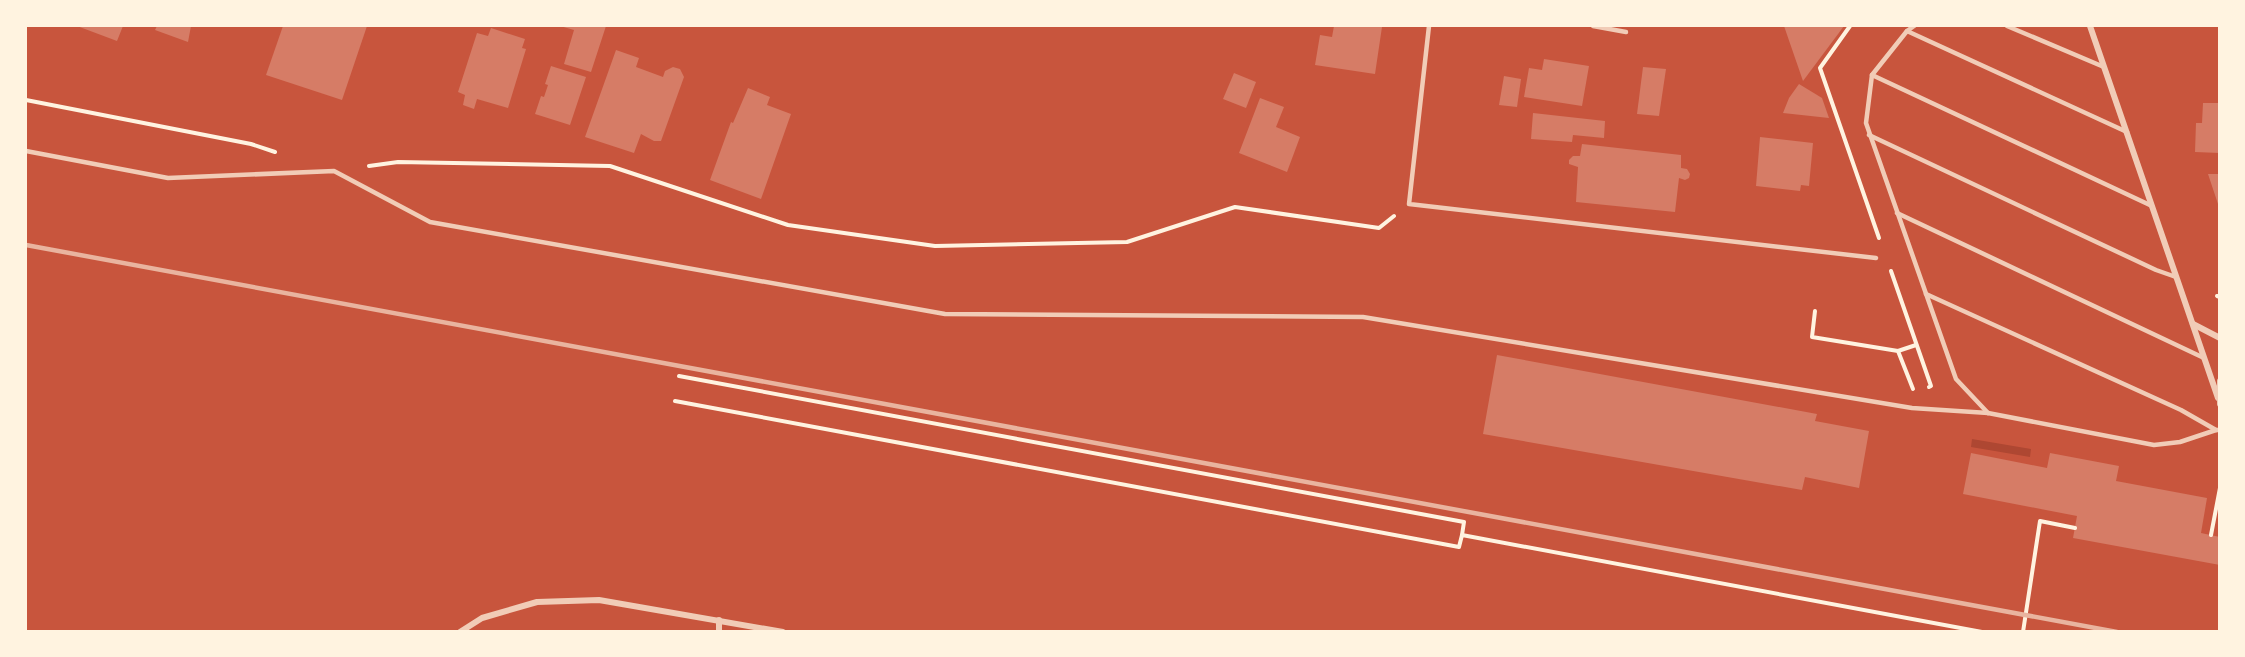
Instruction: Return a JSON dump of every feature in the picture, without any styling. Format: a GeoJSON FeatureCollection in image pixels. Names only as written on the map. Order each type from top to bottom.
{"type":"FeatureCollection","features":[{"type":"Feature","properties":{"kind":"street"},"geometry":{"type":"LineString","coordinates":[[2090,26],[2219,401]]}},
{"type":"Feature","properties":{"kind":"street"},"geometry":{"type":"LineString","coordinates":[[2193,324],[2220,338]]}},
{"type":"Feature","properties":{"kind":"street"},"geometry":{"type":"LineString","coordinates":[[2219,401],[2220,381]]}},
{"type":"Feature","properties":{"kind":"street"},"geometry":{"type":"LineString","coordinates":[[460,632],[482,618],[537,602],[599,600],[783,632]]}},
{"type":"Feature","properties":{"kind":"street"},"geometry":{"type":"LineString","coordinates":[[719,620],[719,632]]}},
{"type":"Feature","properties":{"kind":"lane"},"geometry":{"type":"LineString","coordinates":[[1429,26],[1409,204],[1876,258]]}},
{"type":"Feature","properties":{"kind":"lane"},"geometry":{"type":"LineString","coordinates":[[1593,26],[1626,32]]}},
{"type":"Feature","properties":{"kind":"lane"},"geometry":{"type":"LineString","coordinates":[[1914,26],[1907,31],[1872,75],[1866,123],[1956,379],[1988,413]]}},
{"type":"Feature","properties":{"kind":"lane"},"geometry":{"type":"LineString","coordinates":[[2007,26],[2104,67]]}},
{"type":"Feature","properties":{"kind":"lane"},"geometry":{"type":"LineString","coordinates":[[1907,31],[2127,132]]}},
{"type":"Feature","properties":{"kind":"lane"},"geometry":{"type":"LineString","coordinates":[[1872,75],[2152,207]]}},
{"type":"Feature","properties":{"kind":"lane"},"geometry":{"type":"LineString","coordinates":[[1869,135],[2156,270],[2176,277]]}},
{"type":"Feature","properties":{"kind":"lane"},"geometry":{"type":"LineString","coordinates":[[26,150],[168,178],[334,171],[430,222],[945,314],[1363,317],[1912,408],[1988,413],[2154,445],[2180,442],[2218,430]]}},
{"type":"Feature","properties":{"kind":"lane"},"geometry":{"type":"LineString","coordinates":[[1897,213],[2205,358]]}},
{"type":"Feature","properties":{"kind":"lane"},"geometry":{"type":"LineString","coordinates":[[1926,294],[2181,410],[2218,430]]}},
{"type":"Feature","properties":{"kind":"path"},"geometry":{"type":"LineString","coordinates":[[1850,26],[1831,48],[1820,68],[1883,248]]}},
{"type":"Feature","properties":{"kind":"path"},"geometry":{"type":"LineString","coordinates":[[26,100],[251,144],[282,154]]}},
{"type":"Feature","properties":{"kind":"path"},"geometry":{"type":"LineString","coordinates":[[334,171],[399,162],[610,166],[788,225],[935,246],[1126,242],[1235,207],[1379,228],[1409,204]]}},
{"type":"Feature","properties":{"kind":"path"},"geometry":{"type":"LineString","coordinates":[[1890,270],[1931,386],[1913,390]]}},
{"type":"Feature","properties":{"kind":"path"},"geometry":{"type":"LineString","coordinates":[[1815,311],[1812,338],[1898,351],[1916,345]]}},
{"type":"Feature","properties":{"kind":"path"},"geometry":{"type":"LineString","coordinates":[[1898,351],[1913,390],[1912,408]]}},
{"type":"Feature","properties":{"kind":"path"},"geometry":{"type":"LineString","coordinates":[[675,401],[1459,547],[1462,535],[1464,522],[679,376]]}},
{"type":"Feature","properties":{"kind":"path"},"geometry":{"type":"LineString","coordinates":[[2211,535],[2220,488]]}},
{"type":"Feature","properties":{"kind":"path"},"geometry":{"type":"LineString","coordinates":[[2023,632],[2040,521],[2075,528]]}},
{"type":"Feature","properties":{"kind":"path"},"geometry":{"type":"LineString","coordinates":[[1462,535],[1982,632]]}},
{"type":"Feature","properties":{"kind":"shaded area"},"geometry":{"type":"Polygon","coordinates":[[[1972,439],[2031,449],[2030,457],[1971,447],[1972,439]]]}},
{"type":"Feature","properties":{"kind":"building"},"geometry":{"type":"Polygon","coordinates":[[[77,26],[123,26],[117,41],[77,26]]]}},
{"type":"Feature","properties":{"kind":"building"},"geometry":{"type":"Polygon","coordinates":[[[157,26],[191,26],[188,42],[155,30],[157,26]]]}},
{"type":"Feature","properties":{"kind":"building"},"geometry":{"type":"Polygon","coordinates":[[[283,26],[367,26],[342,100],[266,75],[283,26]]]}},
{"type":"Feature","properties":{"kind":"building"},"geometry":{"type":"Polygon","coordinates":[[[560,26],[606,26],[591,72],[564,64],[574,30],[560,26]]]}},
{"type":"Feature","properties":{"kind":"building"},"geometry":{"type":"Polygon","coordinates":[[[1334,26],[1382,27],[1375,74],[1315,65],[1320,35],[1332,37],[1334,26]]]}},
{"type":"Feature","properties":{"kind":"building"},"geometry":{"type":"Polygon","coordinates":[[[1784,26],[1844,26],[1803,81],[1784,26]]]}},
{"type":"Feature","properties":{"kind":"building"},"geometry":{"type":"Polygon","coordinates":[[[491,28],[525,39],[522,48],[526,49],[508,108],[477,99],[474,109],[463,105],[465,95],[458,92],[477,33],[488,36],[491,28]]]}},
{"type":"Feature","properties":{"kind":"building"},"geometry":{"type":"Polygon","coordinates":[[[616,50],[639,58],[636,67],[663,77],[665,71],[673,67],[680,69],[684,77],[661,141],[654,141],[641,134],[634,153],[585,137],[616,50]]]}},
{"type":"Feature","properties":{"kind":"building"},"geometry":{"type":"Polygon","coordinates":[[[1544,59],[1589,66],[1582,106],[1524,97],[1529,68],[1542,70],[1544,59]]]}},
{"type":"Feature","properties":{"kind":"building"},"geometry":{"type":"Polygon","coordinates":[[[551,66],[586,77],[570,125],[535,114],[541,96],[544,97],[548,85],[545,84],[551,66]]]}},
{"type":"Feature","properties":{"kind":"building"},"geometry":{"type":"Polygon","coordinates":[[[1643,67],[1666,69],[1659,116],[1637,114],[1643,67]]]}},
{"type":"Feature","properties":{"kind":"building"},"geometry":{"type":"Polygon","coordinates":[[[1234,73],[1256,82],[1246,108],[1223,99],[1234,73]]]}},
{"type":"Feature","properties":{"kind":"building"},"geometry":{"type":"Polygon","coordinates":[[[1504,76],[1521,79],[1517,107],[1499,105],[1504,76]]]}},
{"type":"Feature","properties":{"kind":"building"},"geometry":{"type":"Polygon","coordinates":[[[1799,84],[1822,98],[1829,118],[1783,113],[1789,98],[1799,84]]]}},
{"type":"Feature","properties":{"kind":"building"},"geometry":{"type":"Polygon","coordinates":[[[748,88],[770,97],[767,105],[791,114],[761,199],[710,180],[731,122],[733,123],[748,88]]]}},
{"type":"Feature","properties":{"kind":"building"},"geometry":{"type":"Polygon","coordinates":[[[1260,98],[1284,107],[1276,127],[1300,137],[1287,172],[1239,153],[1260,98]]]}},
{"type":"Feature","properties":{"kind":"building"},"geometry":{"type":"Polygon","coordinates":[[[2203,103],[2220,103],[2220,153],[2195,152],[2196,123],[2202,123],[2203,103]]]}},
{"type":"Feature","properties":{"kind":"building"},"geometry":{"type":"Polygon","coordinates":[[[1533,113],[1605,121],[1604,138],[1573,135],[1572,142],[1531,139],[1533,113]]]}},
{"type":"Feature","properties":{"kind":"building"},"geometry":{"type":"Polygon","coordinates":[[[1760,137],[1813,143],[1809,186],[1801,185],[1800,191],[1756,186],[1760,137]]]}},
{"type":"Feature","properties":{"kind":"building"},"geometry":{"type":"Polygon","coordinates":[[[1582,144],[1681,155],[1681,168],[1687,169],[1690,174],[1685,180],[1679,178],[1675,212],[1576,202],[1578,167],[1569,164],[1569,160],[1573,156],[1580,156],[1582,144]]]}},
{"type":"Feature","properties":{"kind":"building"},"geometry":{"type":"Polygon","coordinates":[[[2208,174],[2220,174],[2220,207],[2219,207],[2208,174]]]}},
{"type":"Feature","properties":{"kind":"building"},"geometry":{"type":"Polygon","coordinates":[[[1497,355],[1817,414],[1815,421],[1869,431],[1859,488],[1805,477],[1802,490],[1483,434],[1497,355]]]}},
{"type":"Feature","properties":{"kind":"building"},"geometry":{"type":"Polygon","coordinates":[[[1971,453],[2047,468],[2050,453],[2119,466],[2116,481],[2207,498],[2201,533],[2220,537],[2220,565],[2073,538],[2077,516],[1963,494],[1971,453]]]}},
{"type":"Feature","properties":{"kind":"railway"},"geometry":{"type":"LineString","coordinates":[[26,245],[2117,632]]}}]}
